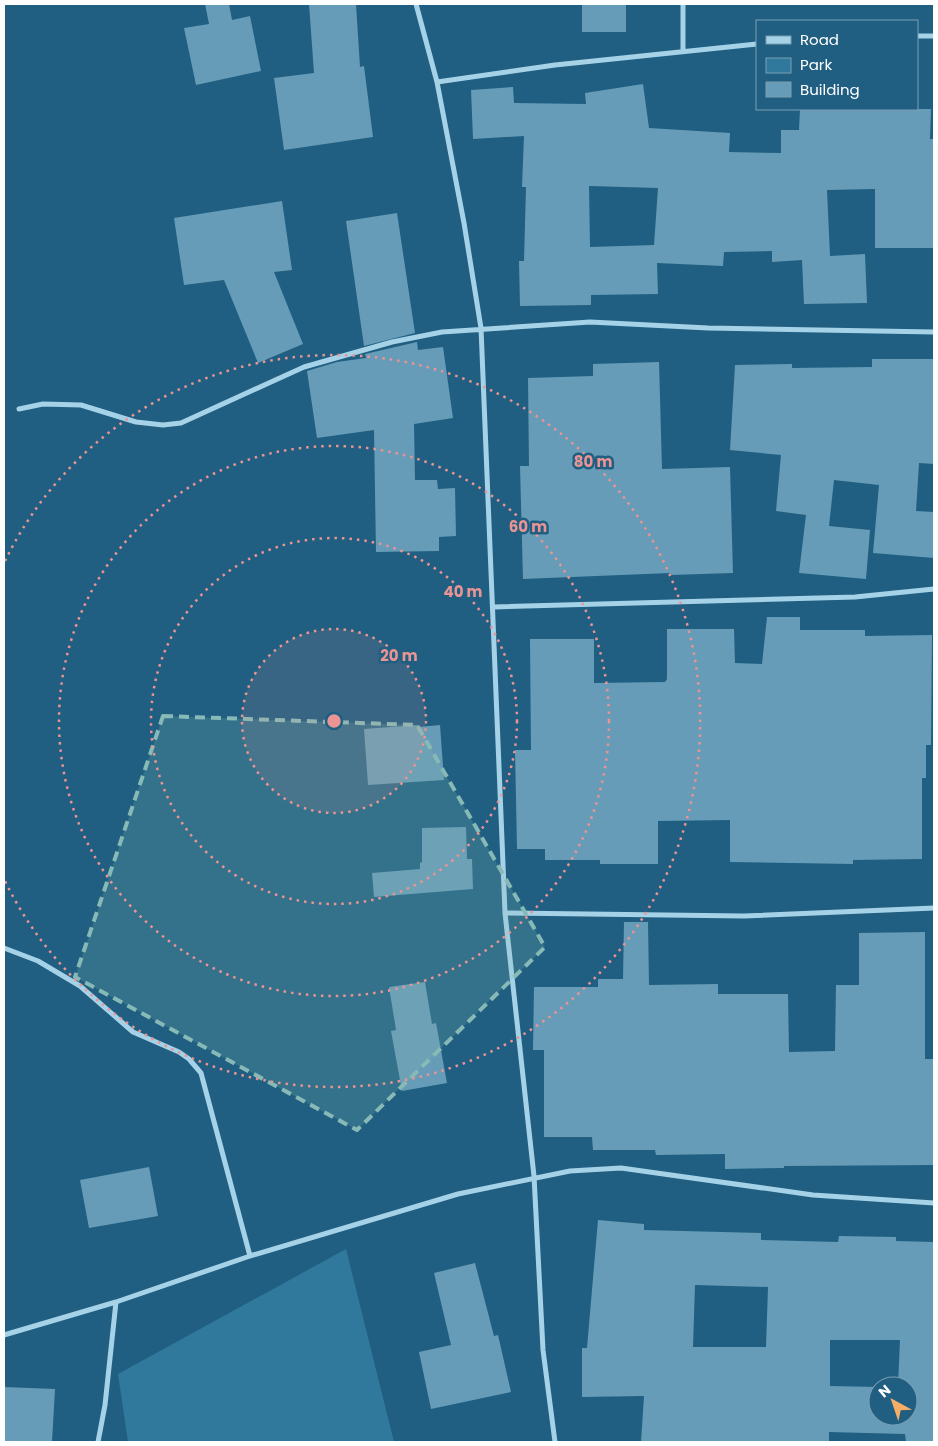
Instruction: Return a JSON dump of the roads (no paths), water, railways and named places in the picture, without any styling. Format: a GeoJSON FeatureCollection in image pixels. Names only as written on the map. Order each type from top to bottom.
{"type":"FeatureCollection","features":[{"type":"Feature","properties":{"kind":"street"},"geometry":{"type":"LineString","coordinates":[[416,4],[436,82],[464,223],[482,328],[505,913],[534,1176],[543,1350],[555,1442]]}},
{"type":"Feature","properties":{"kind":"street"},"geometry":{"type":"LineString","coordinates":[[683,4],[684,51]]}},
{"type":"Feature","properties":{"kind":"street"},"geometry":{"type":"LineString","coordinates":[[918,36],[934,36]]}},
{"type":"Feature","properties":{"kind":"street"},"geometry":{"type":"LineString","coordinates":[[436,82],[555,65],[756,44]]}},
{"type":"Feature","properties":{"kind":"street"},"geometry":{"type":"LineString","coordinates":[[19,409],[43,404],[81,405],[136,422],[163,425],[181,423],[304,367],[392,342],[442,332],[482,328],[590,322],[708,328],[934,332]]}},
{"type":"Feature","properties":{"kind":"street"},"geometry":{"type":"LineString","coordinates":[[494,607],[855,597],[934,589]]}},
{"type":"Feature","properties":{"kind":"street"},"geometry":{"type":"LineString","coordinates":[[505,913],[744,916],[934,908]]}},
{"type":"Feature","properties":{"kind":"street"},"geometry":{"type":"LineString","coordinates":[[4,948],[38,960],[80,986],[133,1032],[179,1052],[189,1059],[201,1073],[250,1256]]}},
{"type":"Feature","properties":{"kind":"street"},"geometry":{"type":"LineString","coordinates":[[4,1335],[116,1302],[250,1256],[458,1194],[534,1176],[570,1170],[620,1168],[712,1179],[813,1195],[934,1203]]}},
{"type":"Feature","properties":{"kind":"street"},"geometry":{"type":"LineString","coordinates":[[98,1442],[105,1405],[116,1302]]}}]}
